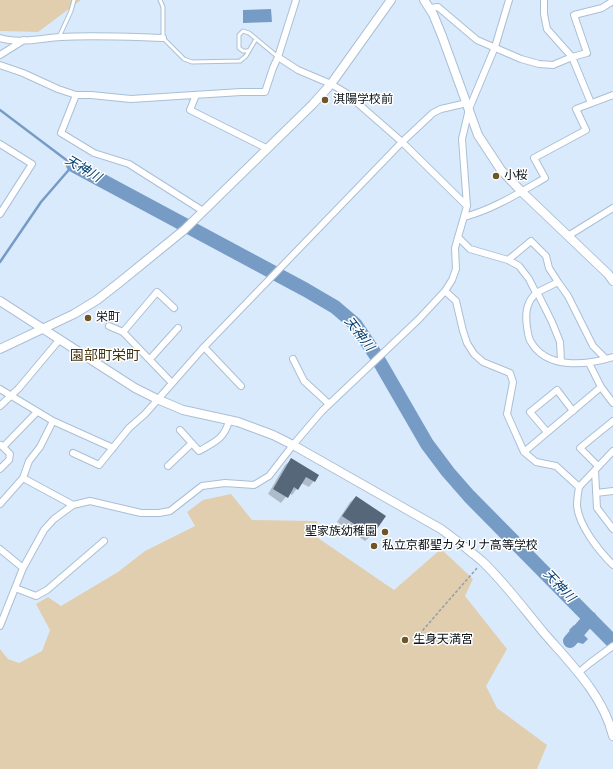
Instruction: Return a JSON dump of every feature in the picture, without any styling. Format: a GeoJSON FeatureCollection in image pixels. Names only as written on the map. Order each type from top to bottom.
{"type":"FeatureCollection","features":[{"type":"Feature","properties":{"kind":"street"},"geometry":{"type":"LineString","coordinates":[[0,65],[76,95],[131,99],[266,92],[296,0]]}},
{"type":"Feature","properties":{"kind":"street"},"geometry":{"type":"LineString","coordinates":[[0,349],[74,314],[97,300],[191,224],[296,122],[331,84],[391,0]]}},
{"type":"Feature","properties":{"kind":"street"},"geometry":{"type":"LineString","coordinates":[[424,0],[442,36],[478,135],[501,170],[568,236],[610,272],[613,281]]}},
{"type":"Feature","properties":{"kind":"street"},"geometry":{"type":"LineString","coordinates":[[0,626],[23,568],[44,530],[54,519],[73,505],[90,501],[140,513],[160,514],[170,511],[202,486],[225,483],[254,485],[269,476],[293,445],[329,404],[419,319],[445,291],[452,280],[456,268],[455,248],[467,206],[462,139],[468,106],[495,47],[509,0]]}},
{"type":"Feature","properties":{"kind":"street"},"geometry":{"type":"LineString","coordinates":[[544,0],[546,28],[572,57],[591,104]]}},
{"type":"Feature","properties":{"kind":"street"},"geometry":{"type":"LineString","coordinates":[[429,8],[438,7],[478,40],[521,59],[553,66],[572,57],[587,53],[574,15],[602,8],[613,1]]}},
{"type":"Feature","properties":{"kind":"street"},"geometry":{"type":"LineString","coordinates":[[0,38],[6,40],[24,40],[59,37],[163,38]]}},
{"type":"Feature","properties":{"kind":"street"},"geometry":{"type":"LineString","coordinates":[[0,55],[24,40]]}},
{"type":"Feature","properties":{"kind":"street"},"geometry":{"type":"LineString","coordinates":[[278,56],[298,70],[331,84],[346,93],[402,142],[467,206]]}},
{"type":"Feature","properties":{"kind":"street"},"geometry":{"type":"LineString","coordinates":[[76,95],[61,133],[94,153],[129,164],[204,211]]}},
{"type":"Feature","properties":{"kind":"street"},"geometry":{"type":"LineString","coordinates":[[196,95],[190,110],[268,149]]}},
{"type":"Feature","properties":{"kind":"street"},"geometry":{"type":"LineString","coordinates":[[464,217],[478,213],[522,192],[545,178],[534,158],[586,130],[576,109],[613,95]]}},
{"type":"Feature","properties":{"kind":"street"},"geometry":{"type":"LineString","coordinates":[[73,453],[99,465],[129,428],[145,414],[204,347],[402,142],[433,113],[441,109],[468,106]]}},
{"type":"Feature","properties":{"kind":"street"},"geometry":{"type":"LineString","coordinates":[[0,144],[32,164],[1,211]]}},
{"type":"Feature","properties":{"kind":"street"},"geometry":{"type":"LineString","coordinates":[[568,236],[613,208]]}},
{"type":"Feature","properties":{"kind":"street"},"geometry":{"type":"LineString","coordinates":[[458,237],[470,248],[508,260],[524,272],[537,292],[552,322],[560,342],[561,361]]}},
{"type":"Feature","properties":{"kind":"street"},"geometry":{"type":"LineString","coordinates":[[508,260],[531,241],[546,256],[549,268],[568,296],[593,346],[606,359]]}},
{"type":"Feature","properties":{"kind":"street"},"geometry":{"type":"LineString","coordinates":[[558,282],[537,292],[528,303],[526,321],[530,342],[539,352],[550,358],[566,363],[589,363],[613,357]]}},
{"type":"Feature","properties":{"kind":"street"},"geometry":{"type":"LineString","coordinates":[[445,291],[456,302],[463,331],[474,354],[483,362],[510,373],[513,382],[508,414],[524,452],[536,462],[556,466],[579,487]]}},
{"type":"Feature","properties":{"kind":"street"},"geometry":{"type":"LineString","coordinates":[[123,332],[157,292],[174,308]]}},
{"type":"Feature","properties":{"kind":"street"},"geometry":{"type":"LineString","coordinates":[[0,301],[135,388],[183,410],[254,428],[293,445],[441,529],[482,562],[589,686],[606,716],[613,736]]}},
{"type":"Feature","properties":{"kind":"street"},"geometry":{"type":"LineString","coordinates":[[109,326],[123,332],[172,383]]}},
{"type":"Feature","properties":{"kind":"street"},"geometry":{"type":"LineString","coordinates":[[150,359],[178,328]]}},
{"type":"Feature","properties":{"kind":"street"},"geometry":{"type":"LineString","coordinates":[[0,406],[19,388],[60,339]]}},
{"type":"Feature","properties":{"kind":"street"},"geometry":{"type":"LineString","coordinates":[[204,347],[241,386]]}},
{"type":"Feature","properties":{"kind":"street"},"geometry":{"type":"LineString","coordinates":[[293,359],[304,381],[329,404]]}},
{"type":"Feature","properties":{"kind":"street"},"geometry":{"type":"LineString","coordinates":[[589,363],[601,387],[613,403]]}},
{"type":"Feature","properties":{"kind":"street"},"geometry":{"type":"LineString","coordinates":[[524,452],[601,387]]}},
{"type":"Feature","properties":{"kind":"street"},"geometry":{"type":"LineString","coordinates":[[0,389],[53,421],[113,448]]}},
{"type":"Feature","properties":{"kind":"street"},"geometry":{"type":"LineString","coordinates":[[547,432],[530,412],[557,390],[573,411]]}},
{"type":"Feature","properties":{"kind":"street"},"geometry":{"type":"LineString","coordinates":[[0,468],[9,460],[10,454],[1,446],[37,412]]}},
{"type":"Feature","properties":{"kind":"street"},"geometry":{"type":"LineString","coordinates":[[0,504],[23,478],[29,460],[40,447],[53,421]]}},
{"type":"Feature","properties":{"kind":"street"},"geometry":{"type":"LineString","coordinates":[[180,430],[199,451],[218,440],[226,430],[229,421]]}},
{"type":"Feature","properties":{"kind":"street"},"geometry":{"type":"LineString","coordinates":[[613,421],[580,448],[597,468],[596,508],[613,529]]}},
{"type":"Feature","properties":{"kind":"street"},"geometry":{"type":"LineString","coordinates":[[168,466],[192,443]]}},
{"type":"Feature","properties":{"kind":"street"},"geometry":{"type":"LineString","coordinates":[[613,451],[579,487],[577,508],[583,524],[594,543],[613,565]]}},
{"type":"Feature","properties":{"kind":"street"},"geometry":{"type":"LineString","coordinates":[[23,478],[73,505]]}},
{"type":"Feature","properties":{"kind":"street"},"geometry":{"type":"LineString","coordinates":[[596,493],[613,491]]}},
{"type":"Feature","properties":{"kind":"street"},"geometry":{"type":"LineString","coordinates":[[15,588],[36,596],[47,590],[104,540]]}},
{"type":"Feature","properties":{"kind":"street"},"geometry":{"type":"LineString","coordinates":[[0,549],[23,568]]}},
{"type":"Feature","properties":{"kind":"street"},"geometry":{"type":"LineString","coordinates":[[578,673],[590,662],[613,646]]}},
{"type":"Feature","properties":{"kind":"lane"},"geometry":{"type":"LineString","coordinates":[[59,37],[74,0]]}},
{"type":"Feature","properties":{"kind":"lane"},"geometry":{"type":"LineString","coordinates":[[160,0],[163,7],[163,38],[184,59],[192,62],[240,61],[250,51],[256,39]]}},
{"type":"Feature","properties":{"kind":"lane"},"geometry":{"type":"LineString","coordinates":[[250,51],[243,51],[239,48],[239,35],[246,31],[278,56]]}},
{"type":"Feature","properties":{"kind":"path"},"geometry":{"type":"LineString","coordinates":[[416,638],[482,562]]}},
{"type":"Feature","properties":{"kind":"shaded area"},"geometry":{"type":"Polygon","coordinates":[[[0,0],[81,0],[38,32],[0,31],[0,0]]]}},
{"type":"Feature","properties":{"kind":"shaded area"},"geometry":{"type":"Polygon","coordinates":[[[231,494],[252,520],[317,521],[318,538],[394,590],[441,549],[473,579],[465,596],[507,649],[486,686],[497,708],[547,745],[537,769],[0,769],[0,649],[8,659],[19,663],[42,651],[50,630],[36,604],[48,597],[61,606],[118,572],[145,551],[195,526],[187,512],[203,500],[231,494]]]}},
{"type":"Feature","properties":{"kind":"water"},"geometry":{"type":"Polygon","coordinates":[[[271,9],[272,22],[243,23],[243,10],[271,9]]]}},
{"type":"Feature","properties":{"kind":"water"},"geometry":{"type":"Polygon","coordinates":[[[574,625],[588,639],[583,644],[576,642],[573,644],[569,640],[571,637],[571,632],[569,630],[574,625]]]}},
{"type":"Feature","properties":{"kind":"building"},"geometry":{"type":"Polygon","coordinates":[[[291,458],[319,475],[315,482],[306,477],[298,490],[294,487],[288,498],[273,489],[291,458]]]}},
{"type":"Feature","properties":{"kind":"building"},"geometry":{"type":"Polygon","coordinates":[[[356,496],[386,516],[372,536],[342,516],[356,496]]]}},
{"type":"Feature","properties":{"kind":"waterway"},"geometry":{"type":"LineString","coordinates":[[0,110],[73,165],[41,202],[0,262]]}},
{"type":"Feature","properties":{"kind":"waterway","name":"天神川"},"geometry":{"type":"LineString","coordinates":[[73,165],[306,290],[335,307],[355,324],[375,354],[427,444],[448,472],[469,496],[613,642]]}},
{"type":"Feature","properties":{"kind":"waterway"},"geometry":{"type":"LineString","coordinates":[[570,641],[590,618]]}},
{"type":"Feature","properties":{"kind":"place","name":"淇陽学校前"},"geometry":{"type":"Point","coordinates":[325,100]}},
{"type":"Feature","properties":{"kind":"place","name":"小桜"},"geometry":{"type":"Point","coordinates":[496,176]}},
{"type":"Feature","properties":{"kind":"place","name":"栄町"},"geometry":{"type":"Point","coordinates":[88,318]}},
{"type":"Feature","properties":{"kind":"place","name":"聖家族幼稚園"},"geometry":{"type":"Point","coordinates":[385,532]}},
{"type":"Feature","properties":{"kind":"place","name":"私立京都聖カタリナ高等学校"},"geometry":{"type":"Point","coordinates":[374,546]}},
{"type":"Feature","properties":{"kind":"place","name":"生身天満宮"},"geometry":{"type":"Point","coordinates":[405,640]}},
{"type":"Feature","properties":{"kind":"district","name":"園部町栄町"},"geometry":{"type":"Point","coordinates":[105,356]}}]}
